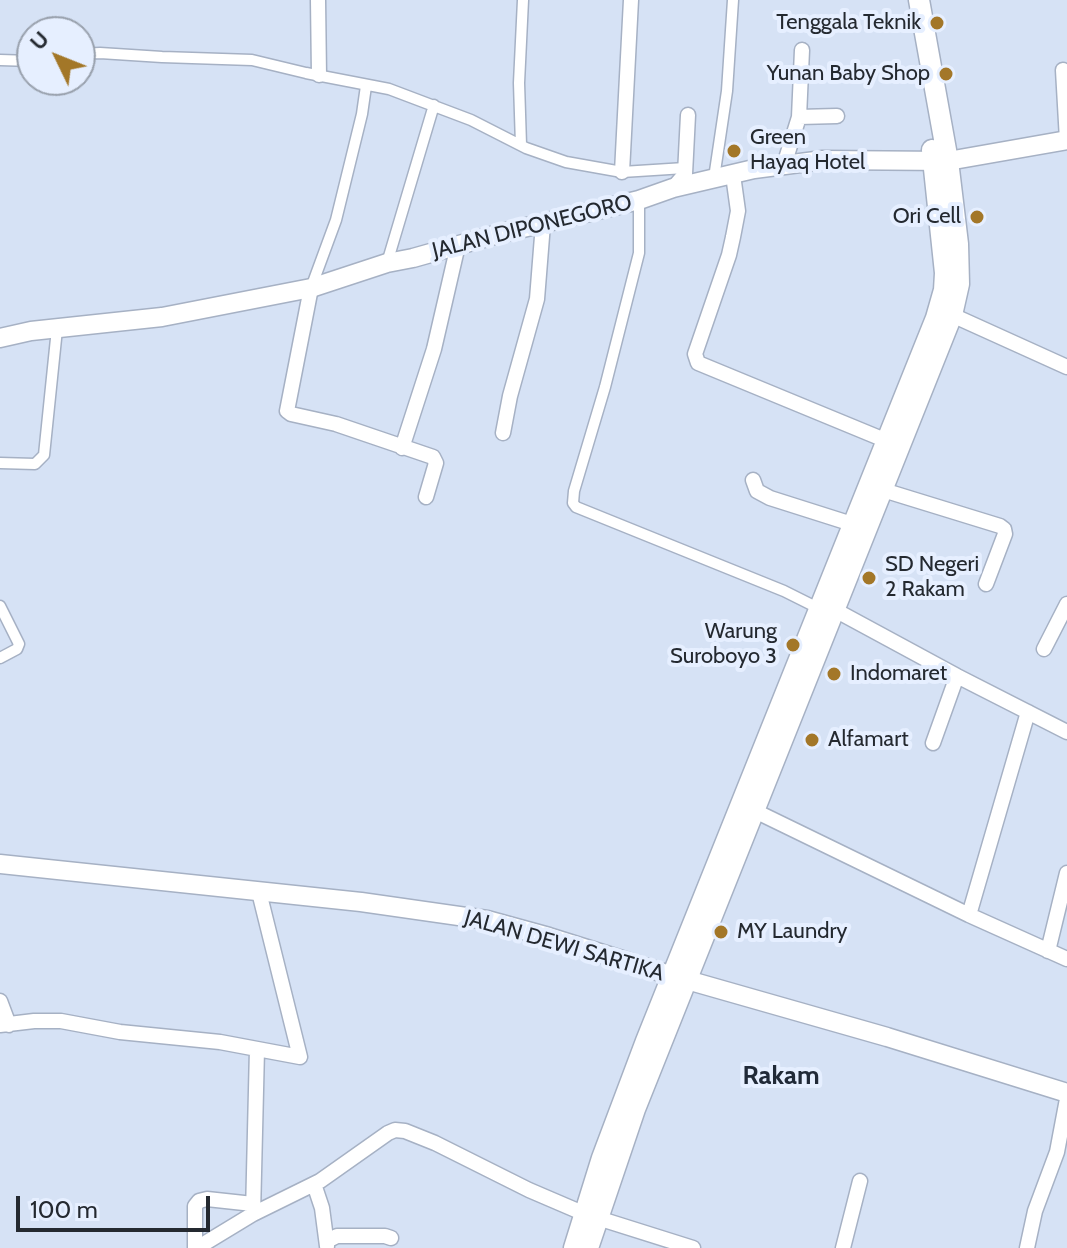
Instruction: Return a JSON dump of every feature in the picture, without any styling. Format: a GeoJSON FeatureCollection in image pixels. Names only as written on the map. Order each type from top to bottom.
{"type":"FeatureCollection","features":[{"type":"Feature","properties":{"kind":"main road"},"geometry":{"type":"LineString","coordinates":[[827,609],[852,524],[952,315],[959,284],[960,269],[941,161],[908,0]]}},
{"type":"Feature","properties":{"kind":"main road"},"geometry":{"type":"LineString","coordinates":[[574,1248],[591,1216],[635,1109],[680,978],[754,800],[827,609],[883,490],[893,443],[944,290],[941,161],[919,0]]}},
{"type":"Feature","properties":{"kind":"main road"},"geometry":{"type":"LineString","coordinates":[[588,1248],[591,1216]]}},
{"type":"Feature","properties":{"kind":"street"},"geometry":{"type":"LineString","coordinates":[[318,0],[319,75]]}},
{"type":"Feature","properties":{"kind":"street"},"geometry":{"type":"LineString","coordinates":[[521,145],[519,83],[523,0]]}},
{"type":"Feature","properties":{"kind":"street"},"geometry":{"type":"LineString","coordinates":[[622,172],[631,0]]}},
{"type":"Feature","properties":{"kind":"street"},"geometry":{"type":"LineString","coordinates":[[714,178],[727,91],[733,0]]}},
{"type":"Feature","properties":{"kind":"street"},"geometry":{"type":"LineString","coordinates":[[784,165],[799,117],[802,50]]}},
{"type":"Feature","properties":{"kind":"street"},"geometry":{"type":"LineString","coordinates":[[96,53],[252,60],[389,89],[471,120],[535,152],[566,162],[622,172],[685,168]]}},
{"type":"Feature","properties":{"kind":"street"},"geometry":{"type":"LineString","coordinates":[[1063,70],[1067,140]]}},
{"type":"Feature","properties":{"kind":"street"},"geometry":{"type":"LineString","coordinates":[[366,86],[336,220],[311,288],[287,411],[358,430],[435,459],[426,497]]}},
{"type":"Feature","properties":{"kind":"street"},"geometry":{"type":"LineString","coordinates":[[387,263],[434,105]]}},
{"type":"Feature","properties":{"kind":"street"},"geometry":{"type":"LineString","coordinates":[[673,188],[685,174],[688,115]]}},
{"type":"Feature","properties":{"kind":"street"},"geometry":{"type":"LineString","coordinates":[[799,117],[837,116]]}},
{"type":"Feature","properties":{"kind":"street","name":"JALAN DIPONEGORO"},"geometry":{"type":"LineString","coordinates":[[0,338],[31,331],[162,317],[311,288],[387,263],[754,169],[823,160],[941,161],[1067,140]]}},
{"type":"Feature","properties":{"kind":"street"},"geometry":{"type":"LineString","coordinates":[[733,175],[738,211],[736,224],[729,255],[695,354],[698,363],[893,443]]}},
{"type":"Feature","properties":{"kind":"street"},"geometry":{"type":"LineString","coordinates":[[639,200],[639,253],[605,387],[574,491],[573,503],[576,507],[827,609],[1067,732]]}},
{"type":"Feature","properties":{"kind":"street"},"geometry":{"type":"LineString","coordinates":[[503,433],[537,299],[543,224]]}},
{"type":"Feature","properties":{"kind":"street"},"geometry":{"type":"LineString","coordinates":[[402,448],[434,349],[458,245]]}},
{"type":"Feature","properties":{"kind":"street"},"geometry":{"type":"LineString","coordinates":[[952,315],[1067,367]]}},
{"type":"Feature","properties":{"kind":"street"},"geometry":{"type":"LineString","coordinates":[[0,463],[35,464],[44,455],[57,329]]}},
{"type":"Feature","properties":{"kind":"street"},"geometry":{"type":"LineString","coordinates":[[753,480],[757,491],[770,498],[852,524]]}},
{"type":"Feature","properties":{"kind":"street"},"geometry":{"type":"LineString","coordinates":[[883,490],[1004,529],[1005,534],[986,584]]}},
{"type":"Feature","properties":{"kind":"street"},"geometry":{"type":"LineString","coordinates":[[1044,649],[1067,604]]}},
{"type":"Feature","properties":{"kind":"street"},"geometry":{"type":"LineString","coordinates":[[0,606],[19,644],[17,649],[0,658]]}},
{"type":"Feature","properties":{"kind":"street"},"geometry":{"type":"LineString","coordinates":[[933,743],[957,676]]}},
{"type":"Feature","properties":{"kind":"street"},"geometry":{"type":"LineString","coordinates":[[969,915],[1028,712]]}},
{"type":"Feature","properties":{"kind":"street"},"geometry":{"type":"LineString","coordinates":[[754,800],[969,915],[1067,959]]}},
{"type":"Feature","properties":{"kind":"street","name":"JALAN DEWI SARTIKA"},"geometry":{"type":"LineString","coordinates":[[0,864],[374,904],[487,920],[887,1037],[1067,1096]]}},
{"type":"Feature","properties":{"kind":"street"},"geometry":{"type":"LineString","coordinates":[[1048,951],[1067,873]]}},
{"type":"Feature","properties":{"kind":"street"},"geometry":{"type":"LineString","coordinates":[[0,1001],[4,1025],[61,1021],[120,1032],[220,1042],[300,1057],[259,892]]}},
{"type":"Feature","properties":{"kind":"street"},"geometry":{"type":"LineString","coordinates":[[253,1209],[257,1049]]}},
{"type":"Feature","properties":{"kind":"street"},"geometry":{"type":"LineString","coordinates":[[1027,1248],[1035,1211],[1057,1152],[1067,1096]]}},
{"type":"Feature","properties":{"kind":"street"},"geometry":{"type":"LineString","coordinates":[[196,1248],[253,1209],[314,1184],[388,1133],[399,1130],[435,1143],[529,1190],[591,1216],[666,1244],[693,1248]]}},
{"type":"Feature","properties":{"kind":"street"},"geometry":{"type":"LineString","coordinates":[[843,1248],[860,1181]]}},
{"type":"Feature","properties":{"kind":"street"},"geometry":{"type":"LineString","coordinates":[[314,1184],[322,1208],[327,1244]]}},
{"type":"Feature","properties":{"kind":"street"},"geometry":{"type":"LineString","coordinates":[[196,1248],[195,1206],[199,1201],[207,1199],[253,1209]]}},
{"type":"Feature","properties":{"kind":"street"},"geometry":{"type":"LineString","coordinates":[[327,1244],[337,1236],[391,1238]]}},
{"type":"Feature","properties":{"kind":"place","name":"Tenggala Teknik"},"geometry":{"type":"Point","coordinates":[937,23]}},
{"type":"Feature","properties":{"kind":"place","name":"Yunan Baby Shop"},"geometry":{"type":"Point","coordinates":[946,74]}},
{"type":"Feature","properties":{"kind":"place","name":"Green Hayaq Hotel"},"geometry":{"type":"Point","coordinates":[734,151]}},
{"type":"Feature","properties":{"kind":"place","name":"Ori Cell"},"geometry":{"type":"Point","coordinates":[977,217]}},
{"type":"Feature","properties":{"kind":"place","name":"SD Negeri 2 Rakam"},"geometry":{"type":"Point","coordinates":[869,578]}},
{"type":"Feature","properties":{"kind":"place","name":"Warung Suroboyo 3"},"geometry":{"type":"Point","coordinates":[793,645]}},
{"type":"Feature","properties":{"kind":"place","name":"Indomaret"},"geometry":{"type":"Point","coordinates":[834,674]}},
{"type":"Feature","properties":{"kind":"place","name":"Alfamart"},"geometry":{"type":"Point","coordinates":[812,740]}},
{"type":"Feature","properties":{"kind":"place","name":"MY Laundry"},"geometry":{"type":"Point","coordinates":[721,932]}},
{"type":"Feature","properties":{"kind":"district","name":"Rakam"},"geometry":{"type":"Point","coordinates":[781,1076]}}]}
